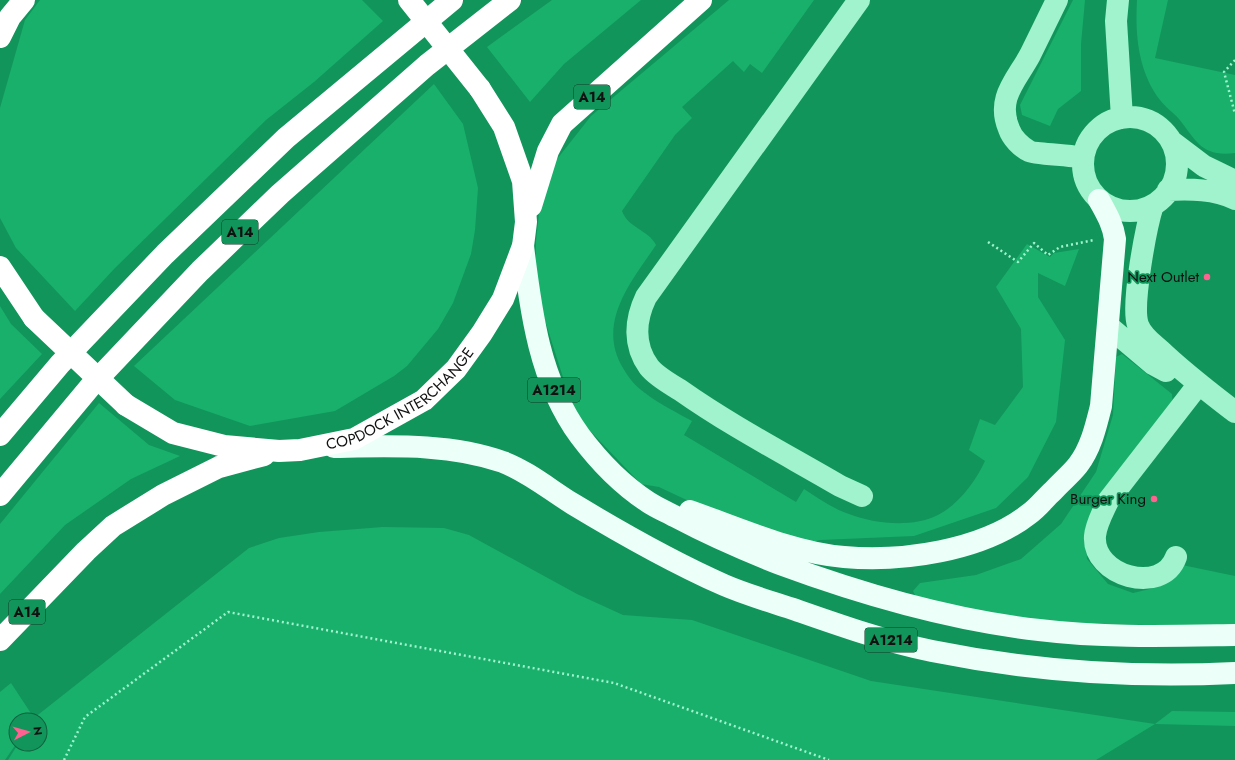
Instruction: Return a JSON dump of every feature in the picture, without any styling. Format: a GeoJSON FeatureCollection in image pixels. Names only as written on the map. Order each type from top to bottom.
{"type":"FeatureCollection","features":[{"type":"Feature","properties":{"kind":"highway"},"geometry":{"type":"LineString","coordinates":[[0,37],[10,17],[24,0]]}},
{"type":"Feature","properties":{"kind":"highway","name":"COPDOCK INTERCHANGE"},"geometry":{"type":"LineString","coordinates":[[0,267],[34,318],[126,405],[173,433],[224,446],[279,451],[300,450],[354,439],[424,400],[456,369],[482,333],[503,299],[523,246],[526,222],[523,181],[504,127],[480,89],[408,0]]}},
{"type":"Feature","properties":{"kind":"highway","name":"A14"},"geometry":{"type":"LineString","coordinates":[[0,435],[60,364],[165,254],[286,138],[452,0]]}},
{"type":"Feature","properties":{"kind":"highway","name":"A14"},"geometry":{"type":"LineString","coordinates":[[0,495],[90,388],[200,271],[280,194],[427,65],[510,0]]}},
{"type":"Feature","properties":{"kind":"highway","name":"A14"},"geometry":{"type":"LineString","coordinates":[[526,222],[540,172],[548,150],[562,124],[701,0]]}},
{"type":"Feature","properties":{"kind":"highway","name":"A14"},"geometry":{"type":"LineString","coordinates":[[0,640],[86,551],[113,526],[163,495],[219,467],[279,451]]}},
{"type":"Feature","properties":{"kind":"main road"},"geometry":{"type":"LineString","coordinates":[[648,502],[684,510],[799,549],[843,557],[879,557],[932,553],[971,545],[1005,530],[1030,514],[1079,464],[1089,445],[1096,426],[1100,406],[1108,326],[1114,239],[1114,229],[1099,200]]}},
{"type":"Feature","properties":{"kind":"main road","name":"A1214"},"geometry":{"type":"LineString","coordinates":[[523,246],[530,305],[539,348],[558,400],[579,435],[604,464],[648,502],[744,550],[845,587],[954,616],[1040,630],[1079,633],[1166,636],[1235,635]]}},
{"type":"Feature","properties":{"kind":"main road","name":"A1214"},"geometry":{"type":"LineString","coordinates":[[320,447],[433,448],[481,456],[504,463],[528,474],[573,504],[644,544],[725,585],[837,624],[930,651],[1005,664],[1122,674],[1235,673]]}},
{"type":"Feature","properties":{"kind":"street"},"geometry":{"type":"LineString","coordinates":[[859,0],[646,297],[640,310],[636,328],[642,355],[650,368],[661,377],[701,405],[840,486],[862,496]]}},
{"type":"Feature","properties":{"kind":"street"},"geometry":{"type":"LineString","coordinates":[[1057,0],[1039,37],[1008,90],[1004,104],[1004,118],[1010,133],[1018,143],[1030,152],[1062,154],[1077,157]]}},
{"type":"Feature","properties":{"kind":"street"},"geometry":{"type":"LineString","coordinates":[[1118,0],[1116,21],[1122,118]]}},
{"type":"Feature","properties":{"kind":"street"},"geometry":{"type":"LineString","coordinates":[[1235,181],[1192,158],[1171,141],[1162,130],[1150,122],[1136,117],[1122,118],[1107,123],[1095,132],[1087,145],[1083,160],[1083,171],[1089,187],[1099,200],[1111,207],[1125,211],[1139,210],[1160,198],[1183,189],[1215,193],[1235,199]]}},
{"type":"Feature","properties":{"kind":"street"},"geometry":{"type":"LineString","coordinates":[[1171,141],[1176,155],[1176,169],[1172,184],[1160,198],[1144,242],[1138,299],[1138,324],[1143,334],[1192,380],[1235,412]]}},
{"type":"Feature","properties":{"kind":"street"},"geometry":{"type":"LineString","coordinates":[[1208,167],[1235,165]]}},
{"type":"Feature","properties":{"kind":"street"},"geometry":{"type":"LineString","coordinates":[[1108,326],[1153,364],[1166,371],[1192,380]]}},
{"type":"Feature","properties":{"kind":"street"},"geometry":{"type":"LineString","coordinates":[[1176,557],[1167,572],[1157,576],[1142,578],[1125,574],[1112,570],[1105,562],[1098,553],[1095,536],[1100,519],[1108,502],[1192,380]]}},
{"type":"Feature","properties":{"kind":"path"},"geometry":{"type":"LineString","coordinates":[[1235,60],[1224,72],[1235,114]]}},
{"type":"Feature","properties":{"kind":"path"},"geometry":{"type":"LineString","coordinates":[[988,242],[1018,262],[1034,243],[1048,255],[1060,247],[1087,242]]}},
{"type":"Feature","properties":{"kind":"path"},"geometry":{"type":"LineString","coordinates":[[64,760],[85,717],[228,612],[614,683],[829,760]]}},
{"type":"Feature","properties":{"kind":"green space"},"geometry":{"type":"Polygon","coordinates":[[[40,0],[362,0],[383,21],[314,82],[266,120],[115,268],[75,311],[16,248],[0,218],[0,108],[25,20],[40,0]]]}},
{"type":"Feature","properties":{"kind":"green space"},"geometry":{"type":"Polygon","coordinates":[[[552,0],[641,0],[564,64],[530,102],[487,47],[552,0]]]}},
{"type":"Feature","properties":{"kind":"green space"},"geometry":{"type":"Polygon","coordinates":[[[729,0],[814,0],[762,73],[750,64],[744,72],[733,61],[682,107],[692,118],[675,135],[622,211],[629,221],[649,236],[656,245],[627,288],[615,319],[613,335],[616,351],[623,368],[632,382],[650,397],[692,421],[684,435],[796,502],[804,489],[837,509],[859,517],[882,522],[917,522],[928,519],[945,511],[966,492],[985,461],[969,450],[980,419],[995,425],[1023,387],[1021,329],[996,287],[1027,244],[1050,257],[1054,253],[1079,249],[1065,286],[1038,273],[1038,297],[1065,340],[1056,422],[1028,477],[996,508],[914,536],[820,540],[808,543],[759,534],[659,487],[641,484],[575,415],[535,289],[536,241],[543,177],[591,116],[729,0]]]}},
{"type":"Feature","properties":{"kind":"green space"},"geometry":{"type":"Polygon","coordinates":[[[1073,0],[1085,0],[1081,44],[1081,91],[1058,109],[1050,126],[1022,115],[1020,105],[1073,0]]]}},
{"type":"Feature","properties":{"kind":"green space"},"geometry":{"type":"Polygon","coordinates":[[[1137,0],[1168,0],[1155,58],[1235,75],[1235,153],[1215,153],[1201,146],[1179,119],[1162,103],[1153,89],[1147,77],[1140,52],[1137,26],[1137,0]]]}},
{"type":"Feature","properties":{"kind":"green space"},"geometry":{"type":"Polygon","coordinates":[[[434,84],[463,124],[478,188],[475,230],[471,254],[453,303],[438,329],[407,366],[394,376],[335,411],[250,426],[175,400],[134,366],[434,84]]]}},
{"type":"Feature","properties":{"kind":"green space"},"geometry":{"type":"Polygon","coordinates":[[[0,306],[11,324],[42,354],[0,399],[0,306]]]}},
{"type":"Feature","properties":{"kind":"green space"},"geometry":{"type":"Polygon","coordinates":[[[1122,354],[1172,394],[1173,406],[1085,531],[1087,559],[1108,584],[1133,593],[1154,588],[1172,579],[1182,565],[1235,576],[1235,627],[1056,623],[982,615],[916,597],[913,591],[920,583],[976,575],[1021,559],[1061,524],[1096,472],[1113,415],[1116,357],[1122,354]]]}},
{"type":"Feature","properties":{"kind":"green space"},"geometry":{"type":"Polygon","coordinates":[[[99,403],[149,445],[180,456],[131,479],[65,525],[0,594],[0,524],[99,403]]]}},
{"type":"Feature","properties":{"kind":"green space"},"geometry":{"type":"Polygon","coordinates":[[[383,527],[444,528],[469,535],[577,594],[623,615],[692,620],[871,681],[1155,724],[1096,760],[8,760],[13,752],[48,752],[48,712],[42,712],[249,548],[279,538],[319,532],[383,527]]]}},
{"type":"Feature","properties":{"kind":"green space"},"geometry":{"type":"Polygon","coordinates":[[[11,683],[30,712],[8,712],[8,752],[10,752],[5,760],[0,760],[0,692],[11,683]]]}},
{"type":"Feature","properties":{"kind":"green space"},"geometry":{"type":"Polygon","coordinates":[[[1172,711],[1235,712],[1235,726],[1155,724],[1172,711]]]}},
{"type":"Feature","properties":{"kind":"place","name":"Next Outlet"},"geometry":{"type":"Point","coordinates":[1207,277]}},
{"type":"Feature","properties":{"kind":"place","name":"Burger King"},"geometry":{"type":"Point","coordinates":[1154,499]}}]}
